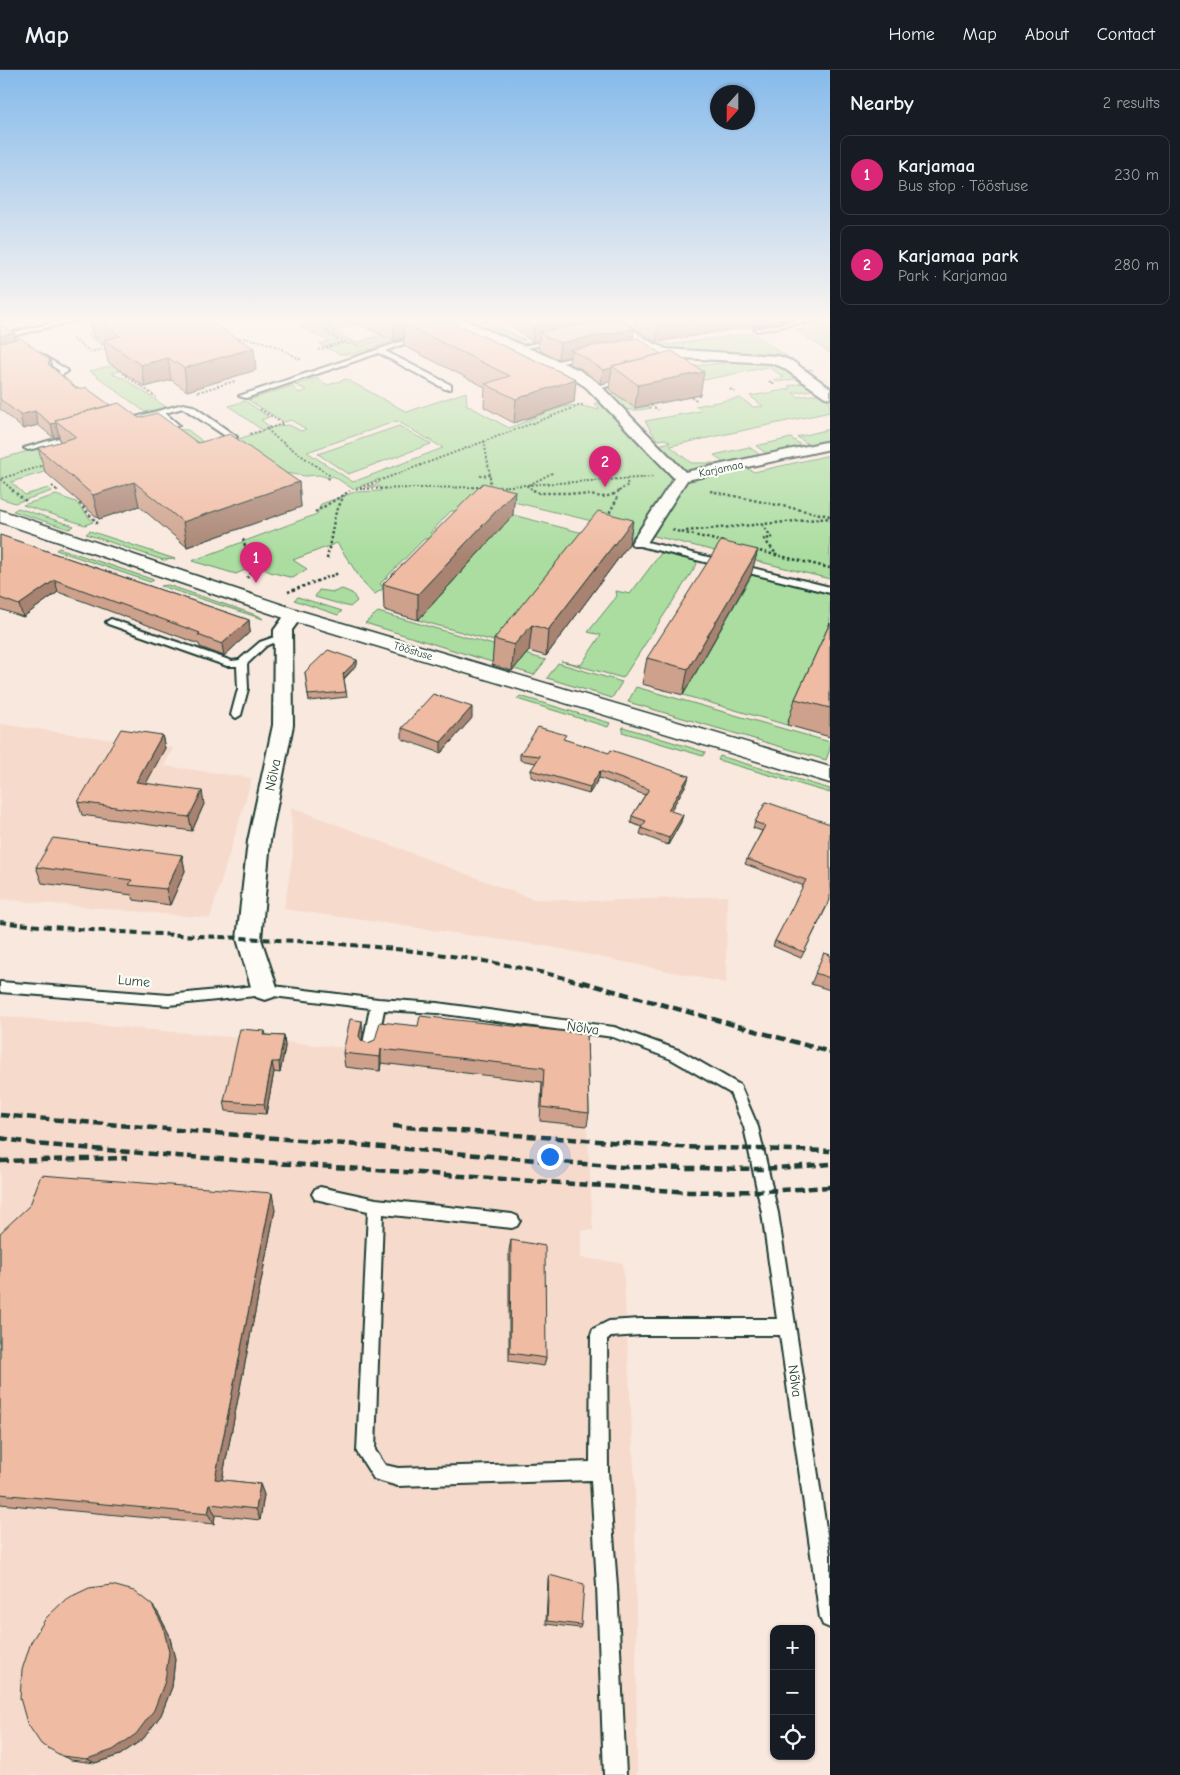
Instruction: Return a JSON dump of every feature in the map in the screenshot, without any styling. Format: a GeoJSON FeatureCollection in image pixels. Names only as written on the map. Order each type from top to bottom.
{"type":"FeatureCollection","features":[{"type":"Feature","properties":{"kind":"street","name":"Karjamaa"},"geometry":{"type":"LineString","coordinates":[[607,399],[680,481],[830,445]]}},
{"type":"Feature","properties":{"kind":"street"},"geometry":{"type":"LineString","coordinates":[[639,543],[680,481]]}},
{"type":"Feature","properties":{"kind":"street","name":"Tööstuse"},"geometry":{"type":"LineString","coordinates":[[0,516],[294,615],[830,775]]}},
{"type":"Feature","properties":{"kind":"street","name":"Nõlva"},"geometry":{"type":"LineString","coordinates":[[264,990],[249,939],[259,842],[284,725],[283,630],[294,615]]}},
{"type":"Feature","properties":{"kind":"lane"},"geometry":{"type":"LineString","coordinates":[[113,425],[183,406],[190,408],[233,437]]}},
{"type":"Feature","properties":{"kind":"lane"},"geometry":{"type":"LineString","coordinates":[[160,412],[175,425]]}},
{"type":"Feature","properties":{"kind":"lane"},"geometry":{"type":"LineString","coordinates":[[28,448],[85,432]]}},
{"type":"Feature","properties":{"kind":"lane"},"geometry":{"type":"LineString","coordinates":[[639,543],[830,590]]}},
{"type":"Feature","properties":{"kind":"lane"},"geometry":{"type":"LineString","coordinates":[[111,622],[231,664],[242,663],[263,644],[283,638]]}},
{"type":"Feature","properties":{"kind":"lane"},"geometry":{"type":"LineString","coordinates":[[236,715],[242,689],[242,663]]}},
{"type":"Feature","properties":{"kind":"lane","name":"Lume"},"geometry":{"type":"LineString","coordinates":[[0,987],[169,1000],[264,990]]}},
{"type":"Feature","properties":{"kind":"lane","name":"Nõlva"},"geometry":{"type":"LineString","coordinates":[[264,990],[378,1004],[437,1008],[614,1032],[676,1055],[735,1089],[751,1127],[762,1169],[830,1618]]}},
{"type":"Feature","properties":{"kind":"lane"},"geometry":{"type":"LineString","coordinates":[[369,1049],[378,1004]]}},
{"type":"Feature","properties":{"kind":"lane"},"geometry":{"type":"LineString","coordinates":[[320,1194],[376,1206],[512,1221]]}},
{"type":"Feature","properties":{"kind":"lane"},"geometry":{"type":"LineString","coordinates":[[376,1206],[366,1452],[380,1473],[398,1477],[599,1471]]}},
{"type":"Feature","properties":{"kind":"lane"},"geometry":{"type":"LineString","coordinates":[[615,1775],[607,1586],[599,1471],[599,1335],[609,1329],[632,1328],[787,1327]]}},
{"type":"Feature","properties":{"kind":"path"},"geometry":{"type":"LineString","coordinates":[[159,399],[169,409]]}},
{"type":"Feature","properties":{"kind":"path"},"geometry":{"type":"LineString","coordinates":[[245,399],[283,424]]}},
{"type":"Feature","properties":{"kind":"path"},"geometry":{"type":"LineString","coordinates":[[585,399],[484,441],[357,489],[527,486],[666,476],[830,517]]}},
{"type":"Feature","properties":{"kind":"path"},"geometry":{"type":"LineString","coordinates":[[693,399],[698,402]]}},
{"type":"Feature","properties":{"kind":"path"},"geometry":{"type":"LineString","coordinates":[[651,405],[658,410]]}},
{"type":"Feature","properties":{"kind":"path"},"geometry":{"type":"LineString","coordinates":[[267,429],[282,442],[329,475],[328,481]]}},
{"type":"Feature","properties":{"kind":"path"},"geometry":{"type":"LineString","coordinates":[[484,441],[491,487],[488,494]]}},
{"type":"Feature","properties":{"kind":"path"},"geometry":{"type":"LineString","coordinates":[[27,502],[0,479],[46,465]]}},
{"type":"Feature","properties":{"kind":"path"},"geometry":{"type":"LineString","coordinates":[[527,486],[554,472]]}},
{"type":"Feature","properties":{"kind":"path"},"geometry":{"type":"LineString","coordinates":[[480,476],[490,475]]}},
{"type":"Feature","properties":{"kind":"path"},"geometry":{"type":"LineString","coordinates":[[527,486],[538,493],[569,493],[605,497],[614,494],[628,485],[626,479]]}},
{"type":"Feature","properties":{"kind":"path"},"geometry":{"type":"LineString","coordinates":[[423,489],[424,483]]}},
{"type":"Feature","properties":{"kind":"path"},"geometry":{"type":"LineString","coordinates":[[52,486],[58,491]]}},
{"type":"Feature","properties":{"kind":"path"},"geometry":{"type":"LineString","coordinates":[[315,512],[350,491]]}},
{"type":"Feature","properties":{"kind":"path"},"geometry":{"type":"LineString","coordinates":[[606,520],[617,499],[614,494]]}},
{"type":"Feature","properties":{"kind":"path"},"geometry":{"type":"LineString","coordinates":[[327,560],[335,515],[344,495]]}},
{"type":"Feature","properties":{"kind":"path"},"geometry":{"type":"LineString","coordinates":[[80,498],[78,502],[81,507],[99,525]]}},
{"type":"Feature","properties":{"kind":"path"},"geometry":{"type":"LineString","coordinates":[[682,532],[830,517]]}},
{"type":"Feature","properties":{"kind":"path"},"geometry":{"type":"LineString","coordinates":[[762,524],[772,538],[764,539],[777,555]]}},
{"type":"Feature","properties":{"kind":"path"},"geometry":{"type":"LineString","coordinates":[[652,526],[728,543]]}},
{"type":"Feature","properties":{"kind":"path"},"geometry":{"type":"LineString","coordinates":[[243,538],[252,571],[247,580]]}},
{"type":"Feature","properties":{"kind":"path"},"geometry":{"type":"LineString","coordinates":[[753,549],[830,568]]}},
{"type":"Feature","properties":{"kind":"path"},"geometry":{"type":"LineString","coordinates":[[287,592],[340,573]]}},
{"type":"Feature","properties":{"kind":"shaded area"},"geometry":{"type":"Polygon","coordinates":[[[0,724],[173,748],[164,766],[252,778],[210,918],[0,899],[0,724]]]}},
{"type":"Feature","properties":{"kind":"shaded area"},"geometry":{"type":"Polygon","coordinates":[[[291,807],[532,899],[599,901],[727,896],[726,983],[547,946],[284,909],[293,854],[291,807]]]}},
{"type":"Feature","properties":{"kind":"shaded area"},"geometry":{"type":"Polygon","coordinates":[[[0,1016],[348,1048],[351,1033],[585,1048],[593,1230],[581,1230],[581,1258],[623,1263],[635,1486],[637,1775],[0,1775],[0,1016]]]}},
{"type":"Feature","properties":{"kind":"green space"},"geometry":{"type":"Polygon","coordinates":[[[127,399],[154,399],[166,407],[145,412],[127,399]]]}},
{"type":"Feature","properties":{"kind":"green space"},"geometry":{"type":"Polygon","coordinates":[[[382,399],[407,412],[447,399],[467,399],[467,405],[509,428],[563,407],[581,406],[600,410],[594,404],[601,400],[669,472],[666,472],[673,479],[697,479],[747,468],[754,472],[830,455],[830,579],[638,532],[630,538],[587,528],[592,521],[489,496],[465,511],[451,511],[430,533],[436,538],[424,539],[380,584],[384,588],[375,594],[364,584],[337,543],[293,560],[307,569],[293,578],[270,572],[256,565],[236,574],[192,561],[317,514],[321,504],[355,492],[381,491],[380,487],[367,487],[379,483],[379,479],[353,489],[333,476],[329,478],[319,475],[305,476],[278,472],[221,445],[277,426],[289,425],[301,431],[306,429],[291,420],[284,422],[248,400],[382,399]],[[397,421],[307,452],[353,482],[443,448],[397,421]]]}},
{"type":"Feature","properties":{"kind":"green space"},"geometry":{"type":"Polygon","coordinates":[[[614,399],[622,399],[635,408],[647,406],[651,408],[628,410],[620,407],[614,399]]]}},
{"type":"Feature","properties":{"kind":"green space"},"geometry":{"type":"Polygon","coordinates":[[[737,399],[741,399],[753,407],[763,406],[753,399],[830,399],[830,412],[670,446],[691,463],[716,463],[720,466],[698,470],[683,469],[671,462],[655,446],[670,442],[665,439],[657,440],[645,421],[700,411],[695,406],[737,399]]]}},
{"type":"Feature","properties":{"kind":"green space"},"geometry":{"type":"Polygon","coordinates":[[[245,401],[269,417],[261,420],[270,427],[262,430],[229,406],[245,401]]]}},
{"type":"Feature","properties":{"kind":"green space"},"geometry":{"type":"Polygon","coordinates":[[[151,416],[170,429],[188,430],[201,442],[198,445],[161,437],[11,482],[25,495],[48,488],[52,491],[15,503],[0,498],[0,459],[151,416]]]}},
{"type":"Feature","properties":{"kind":"green space"},"geometry":{"type":"Polygon","coordinates":[[[399,426],[431,444],[348,474],[318,454],[399,426]]]}},
{"type":"Feature","properties":{"kind":"green space"},"geometry":{"type":"Polygon","coordinates":[[[830,429],[830,441],[811,446],[797,437],[830,429]]]}},
{"type":"Feature","properties":{"kind":"green space"},"geometry":{"type":"Polygon","coordinates":[[[791,438],[804,447],[769,455],[756,446],[791,438]]]}},
{"type":"Feature","properties":{"kind":"green space"},"geometry":{"type":"Polygon","coordinates":[[[749,447],[763,457],[726,465],[714,455],[749,447]]]}},
{"type":"Feature","properties":{"kind":"green space"},"geometry":{"type":"Polygon","coordinates":[[[56,495],[76,502],[93,522],[85,525],[23,505],[56,495]]]}},
{"type":"Feature","properties":{"kind":"green space"},"geometry":{"type":"Polygon","coordinates":[[[18,508],[74,526],[69,529],[13,511],[18,508]]]}},
{"type":"Feature","properties":{"kind":"green space"},"geometry":{"type":"Polygon","coordinates":[[[513,515],[595,536],[508,645],[418,620],[513,515]]]}},
{"type":"Feature","properties":{"kind":"green space"},"geometry":{"type":"Polygon","coordinates":[[[90,531],[175,559],[163,560],[86,534],[90,531]]]}},
{"type":"Feature","properties":{"kind":"green space"},"geometry":{"type":"Polygon","coordinates":[[[59,548],[154,580],[150,582],[56,550],[59,548]]]}},
{"type":"Feature","properties":{"kind":"green space"},"geometry":{"type":"Polygon","coordinates":[[[661,553],[696,561],[697,564],[623,678],[561,661],[581,665],[601,635],[588,632],[617,596],[616,591],[630,594],[661,553]]]}},
{"type":"Feature","properties":{"kind":"green space"},"geometry":{"type":"Polygon","coordinates":[[[752,575],[830,594],[830,630],[787,725],[683,695],[752,575]]]}},
{"type":"Feature","properties":{"kind":"green space"},"geometry":{"type":"Polygon","coordinates":[[[168,585],[259,616],[263,619],[161,586],[168,585]]]}},
{"type":"Feature","properties":{"kind":"green space"},"geometry":{"type":"Polygon","coordinates":[[[342,589],[352,593],[357,601],[350,607],[315,597],[319,590],[334,592],[342,589]]]}},
{"type":"Feature","properties":{"kind":"green space"},"geometry":{"type":"Polygon","coordinates":[[[298,597],[342,611],[338,615],[294,600],[298,597]]]}},
{"type":"Feature","properties":{"kind":"green space"},"geometry":{"type":"Polygon","coordinates":[[[378,612],[546,660],[534,675],[365,623],[378,612]]]}},
{"type":"Feature","properties":{"kind":"green space"},"geometry":{"type":"Polygon","coordinates":[[[558,663],[622,682],[612,698],[547,678],[558,663]]]}},
{"type":"Feature","properties":{"kind":"green space"},"geometry":{"type":"Polygon","coordinates":[[[636,687],[830,742],[830,749],[826,760],[628,702],[636,687]]]}},
{"type":"Feature","properties":{"kind":"green space"},"geometry":{"type":"Polygon","coordinates":[[[520,696],[610,723],[608,727],[517,699],[520,696]]]}},
{"type":"Feature","properties":{"kind":"green space"},"geometry":{"type":"Polygon","coordinates":[[[623,727],[705,752],[703,756],[622,732],[623,727]]]}},
{"type":"Feature","properties":{"kind":"green space"},"geometry":{"type":"Polygon","coordinates":[[[720,756],[830,789],[830,793],[718,760],[720,756]]]}},
{"type":"Feature","properties":{"kind":"building"},"geometry":{"type":"Polygon","coordinates":[[[0,399],[101,399],[110,405],[55,420],[56,423],[51,424],[35,411],[20,415],[0,399]]]}},
{"type":"Feature","properties":{"kind":"building"},"geometry":{"type":"Polygon","coordinates":[[[119,403],[139,418],[157,413],[198,443],[230,434],[299,482],[183,522],[134,482],[93,495],[38,448],[76,437],[55,420],[119,403]]]}},
{"type":"Feature","properties":{"kind":"building"},"geometry":{"type":"Polygon","coordinates":[[[483,483],[515,491],[418,594],[383,584],[483,483]]]}},
{"type":"Feature","properties":{"kind":"building"},"geometry":{"type":"Polygon","coordinates":[[[598,511],[633,520],[548,630],[532,625],[514,645],[494,639],[598,511]]]}},
{"type":"Feature","properties":{"kind":"building"},"geometry":{"type":"Polygon","coordinates":[[[0,535],[249,620],[222,644],[198,635],[200,633],[55,580],[19,605],[0,598],[0,535]]]}},
{"type":"Feature","properties":{"kind":"building"},"geometry":{"type":"Polygon","coordinates":[[[721,541],[758,550],[688,669],[647,658],[721,541]]]}},
{"type":"Feature","properties":{"kind":"building"},"geometry":{"type":"Polygon","coordinates":[[[830,623],[830,708],[795,699],[830,623]]]}},
{"type":"Feature","properties":{"kind":"building"},"geometry":{"type":"Polygon","coordinates":[[[328,650],[357,660],[343,674],[346,692],[308,695],[305,672],[328,650]]]}},
{"type":"Feature","properties":{"kind":"building"},"geometry":{"type":"Polygon","coordinates":[[[433,694],[472,707],[441,742],[402,728],[433,694]]]}},
{"type":"Feature","properties":{"kind":"building"},"geometry":{"type":"Polygon","coordinates":[[[538,727],[566,735],[563,739],[609,753],[611,750],[689,776],[668,810],[683,815],[669,838],[641,828],[646,821],[632,816],[649,789],[600,771],[590,787],[531,770],[540,756],[520,754],[538,727]]]}},
{"type":"Feature","properties":{"kind":"building"},"geometry":{"type":"Polygon","coordinates":[[[121,729],[162,735],[136,782],[202,791],[189,817],[78,802],[121,729]]]}},
{"type":"Feature","properties":{"kind":"building"},"geometry":{"type":"Polygon","coordinates":[[[766,802],[830,824],[830,899],[804,952],[775,941],[806,880],[747,859],[765,826],[755,822],[766,802]]]}},
{"type":"Feature","properties":{"kind":"building"},"geometry":{"type":"Polygon","coordinates":[[[53,838],[182,855],[166,889],[129,885],[132,880],[36,867],[53,838]]]}},
{"type":"Feature","properties":{"kind":"building"},"geometry":{"type":"Polygon","coordinates":[[[824,953],[830,955],[830,978],[815,973],[824,953]]]}},
{"type":"Feature","properties":{"kind":"building"},"geometry":{"type":"Polygon","coordinates":[[[420,1016],[587,1034],[589,1113],[542,1107],[544,1068],[381,1049],[380,1057],[343,1053],[350,1019],[362,1021],[359,1036],[362,1041],[368,1043],[375,1040],[380,1022],[418,1026],[420,1016]]]}},
{"type":"Feature","properties":{"kind":"building"},"geometry":{"type":"Polygon","coordinates":[[[240,1029],[265,1031],[264,1035],[284,1036],[279,1062],[272,1062],[264,1104],[224,1101],[240,1029]]]}},
{"type":"Feature","properties":{"kind":"building"},"geometry":{"type":"Polygon","coordinates":[[[41,1175],[272,1193],[215,1479],[260,1484],[256,1509],[210,1504],[208,1514],[0,1494],[0,1233],[30,1205],[41,1175]]]}},
{"type":"Feature","properties":{"kind":"building"},"geometry":{"type":"Polygon","coordinates":[[[511,1240],[545,1246],[546,1358],[510,1353],[511,1240]]]}},
{"type":"Feature","properties":{"kind":"building"},"geometry":{"type":"Polygon","coordinates":[[[549,1575],[584,1584],[581,1625],[547,1621],[549,1575]]]}},
{"type":"Feature","properties":{"kind":"building"},"geometry":{"type":"Polygon","coordinates":[[[112,1585],[134,1591],[152,1605],[163,1626],[169,1652],[165,1681],[154,1710],[136,1734],[113,1750],[87,1759],[62,1756],[41,1744],[27,1723],[20,1698],[22,1670],[31,1642],[46,1618],[66,1599],[89,1588],[112,1585]]]}},
{"type":"Feature","properties":{"kind":"railway"},"geometry":{"type":"LineString","coordinates":[[0,922],[73,929],[369,946],[515,967],[587,984]]}},
{"type":"Feature","properties":{"kind":"railway"},"geometry":{"type":"LineString","coordinates":[[582,982],[830,1052]]}},
{"type":"Feature","properties":{"kind":"railway"},"geometry":{"type":"LineString","coordinates":[[0,1115],[621,1167],[762,1169],[830,1164]]}},
{"type":"Feature","properties":{"kind":"railway"},"geometry":{"type":"LineString","coordinates":[[393,1126],[679,1147],[830,1151]]}},
{"type":"Feature","properties":{"kind":"railway"},"geometry":{"type":"LineString","coordinates":[[0,1138],[35,1144],[177,1156],[689,1192],[765,1191],[830,1187]]}},
{"type":"Feature","properties":{"kind":"railway"},"geometry":{"type":"LineString","coordinates":[[0,1161],[127,1158]]}},
{"type":"Feature","properties":{"kind":"place","name":"Karjamaa park"},"geometry":{"type":"Point","coordinates":[605,487]}},
{"type":"Feature","properties":{"kind":"place","name":"Karjamaa"},"geometry":{"type":"Point","coordinates":[256,583]}}]}
